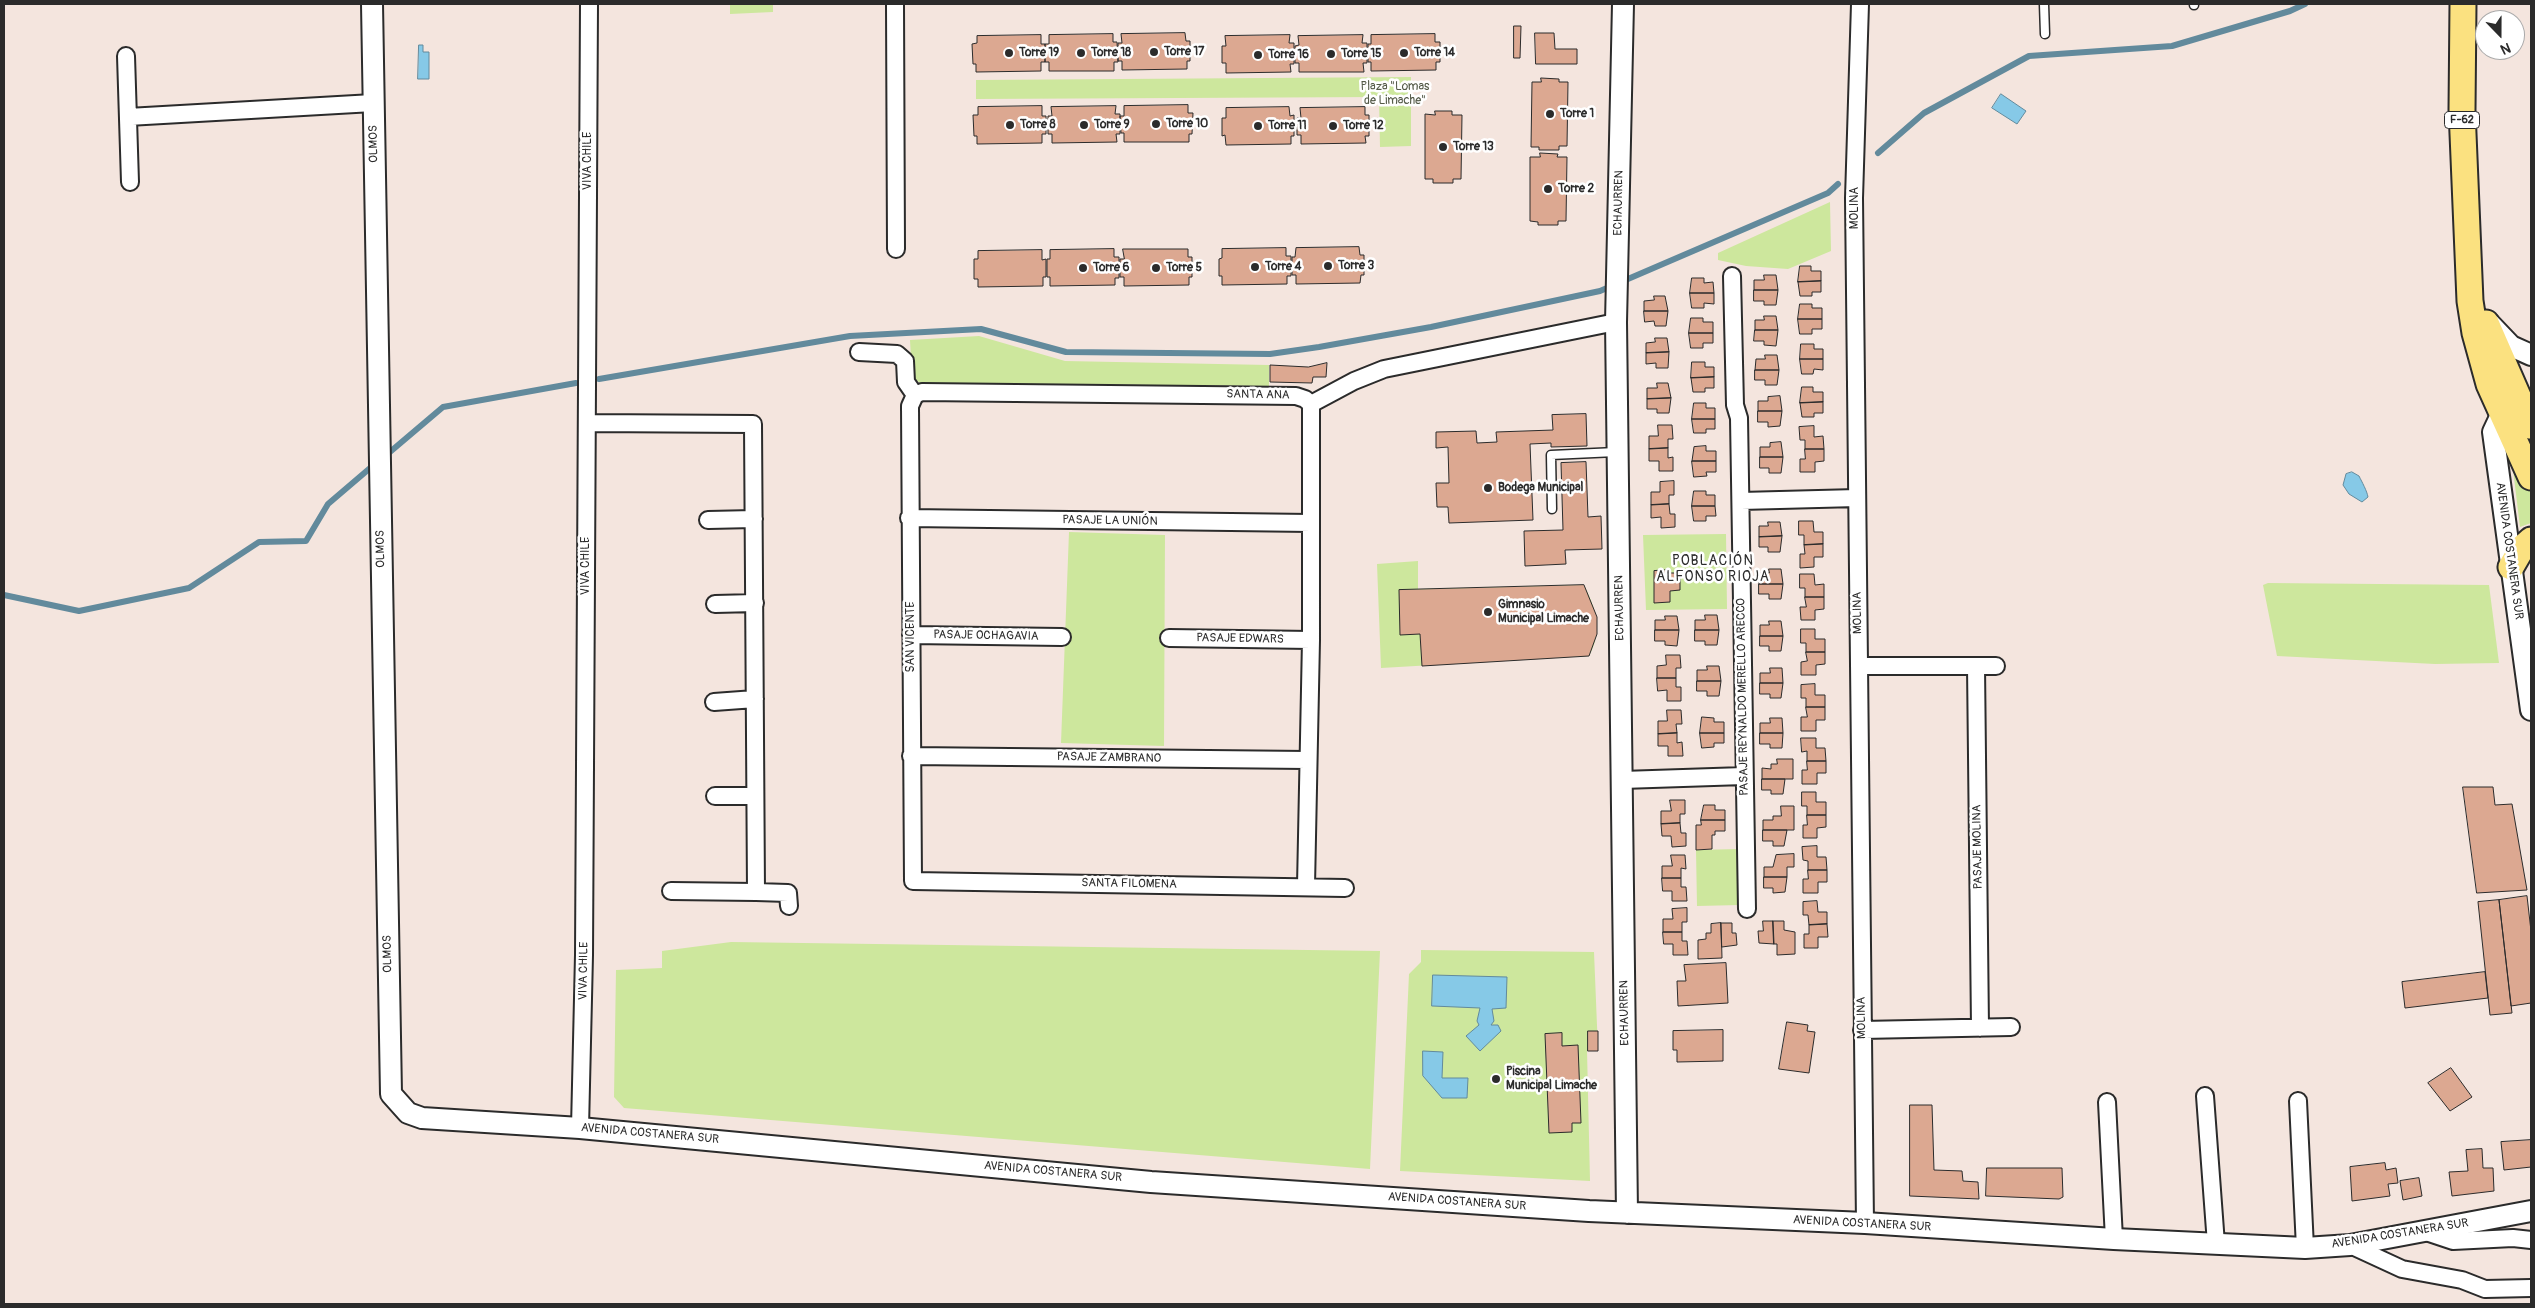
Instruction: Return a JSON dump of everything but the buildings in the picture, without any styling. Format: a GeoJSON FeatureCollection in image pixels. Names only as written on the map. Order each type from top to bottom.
{"type":"FeatureCollection","features":[{"type":"Feature","properties":{"kind":"main road","name":"F-62"},"geometry":{"type":"LineString","coordinates":[[2463,4],[2462,110],[2470,301],[2475,333],[2489,384],[2523,409]]}},
{"type":"Feature","properties":{"kind":"main road","name":"F-62"},"geometry":{"type":"LineString","coordinates":[[2467,236],[2481,310],[2495,348],[2523,409],[2531,477]]}},
{"type":"Feature","properties":{"kind":"main road"},"geometry":{"type":"LineString","coordinates":[[2511,567],[2522,548],[2531,540]]}},
{"type":"Feature","properties":{"kind":"street","name":"OLMOS"},"geometry":{"type":"LineString","coordinates":[[372,4],[391,1094]]}},
{"type":"Feature","properties":{"kind":"street","name":"VIVA CHILE"},"geometry":{"type":"LineString","coordinates":[[580,1128],[584,946],[589,4]]}},
{"type":"Feature","properties":{"kind":"street"},"geometry":{"type":"LineString","coordinates":[[895,4],[896,249]]}},
{"type":"Feature","properties":{"kind":"street","name":"ECHAURREN"},"geometry":{"type":"LineString","coordinates":[[1623,4],[1616,322],[1627,1213]]}},
{"type":"Feature","properties":{"kind":"street","name":"MOLINA"},"geometry":{"type":"LineString","coordinates":[[1860,4],[1854,198],[1865,1223]]}},
{"type":"Feature","properties":{"kind":"street"},"geometry":{"type":"LineString","coordinates":[[126,56],[130,182]]}},
{"type":"Feature","properties":{"kind":"street"},"geometry":{"type":"LineString","coordinates":[[128,117],[373,103]]}},
{"type":"Feature","properties":{"kind":"street","name":"PASAJE REYNALDO MERELLO ARECCO"},"geometry":{"type":"LineString","coordinates":[[1732,276],[1735,405],[1739,418],[1741,500],[1747,909]]}},
{"type":"Feature","properties":{"kind":"street"},"geometry":{"type":"LineString","coordinates":[[2481,310],[2499,336],[2521,352],[2531,355]]}},
{"type":"Feature","properties":{"kind":"street"},"geometry":{"type":"LineString","coordinates":[[1306,886],[1307,760],[1311,640],[1311,404],[1384,369],[1616,322]]}},
{"type":"Feature","properties":{"kind":"street"},"geometry":{"type":"LineString","coordinates":[[860,352],[897,354],[905,361],[906,382],[915,395]]}},
{"type":"Feature","properties":{"kind":"street","name":"SANTA ANA"},"geometry":{"type":"LineString","coordinates":[[915,395],[922,392],[1296,396],[1305,399],[1311,404]]}},
{"type":"Feature","properties":{"kind":"street","name":"SAN VICENTE"},"geometry":{"type":"LineString","coordinates":[[913,881],[909,518],[910,406],[915,395]]}},
{"type":"Feature","properties":{"kind":"street","name":"AVENIDA COSTANERA SUR"},"geometry":{"type":"LineString","coordinates":[[2523,409],[2493,432],[2531,710]]}},
{"type":"Feature","properties":{"kind":"street"},"geometry":{"type":"LineString","coordinates":[[587,423],[754,424],[756,892]]}},
{"type":"Feature","properties":{"kind":"street"},"geometry":{"type":"LineString","coordinates":[[1741,500],[1856,498]]}},
{"type":"Feature","properties":{"kind":"street","name":"PASAJE LA UNIÓN"},"geometry":{"type":"LineString","coordinates":[[909,518],[1311,523]]}},
{"type":"Feature","properties":{"kind":"street"},"geometry":{"type":"LineString","coordinates":[[708,520],[754,519]]}},
{"type":"Feature","properties":{"kind":"street"},"geometry":{"type":"LineString","coordinates":[[715,604],[755,603]]}},
{"type":"Feature","properties":{"kind":"street","name":"PASAJE OCHAGAVIA"},"geometry":{"type":"LineString","coordinates":[[911,634],[1062,637]]}},
{"type":"Feature","properties":{"kind":"street","name":"PASAJE EDWARS"},"geometry":{"type":"LineString","coordinates":[[1169,638],[1311,640]]}},
{"type":"Feature","properties":{"kind":"street"},"geometry":{"type":"LineString","coordinates":[[1859,666],[1996,666]]}},
{"type":"Feature","properties":{"kind":"street","name":"PASAJE MOLINA"},"geometry":{"type":"LineString","coordinates":[[1976,666],[1980,1028]]}},
{"type":"Feature","properties":{"kind":"street"},"geometry":{"type":"LineString","coordinates":[[714,702],[755,700]]}},
{"type":"Feature","properties":{"kind":"street","name":"PASAJE ZAMBRANO"},"geometry":{"type":"LineString","coordinates":[[911,756],[1307,760]]}},
{"type":"Feature","properties":{"kind":"street"},"geometry":{"type":"LineString","coordinates":[[1622,780],[1744,776]]}},
{"type":"Feature","properties":{"kind":"street"},"geometry":{"type":"LineString","coordinates":[[715,796],[755,796]]}},
{"type":"Feature","properties":{"kind":"street","name":"SANTA FILOMENA"},"geometry":{"type":"LineString","coordinates":[[913,881],[1345,888]]}},
{"type":"Feature","properties":{"kind":"street"},"geometry":{"type":"LineString","coordinates":[[671,891],[788,893],[788,906]]}},
{"type":"Feature","properties":{"kind":"street"},"geometry":{"type":"LineString","coordinates":[[1862,1030],[2011,1027]]}},
{"type":"Feature","properties":{"kind":"street","name":"AVENIDA COSTANERA SUR"},"geometry":{"type":"LineString","coordinates":[[391,1094],[408,1113],[422,1118],[580,1128],[1151,1182],[1627,1213],[1865,1223],[2114,1239],[2305,1248],[2350,1245],[2531,1211]]}},
{"type":"Feature","properties":{"kind":"street"},"geometry":{"type":"LineString","coordinates":[[2205,1096],[2216,1244]]}},
{"type":"Feature","properties":{"kind":"street"},"geometry":{"type":"LineString","coordinates":[[2298,1101],[2305,1248]]}},
{"type":"Feature","properties":{"kind":"street"},"geometry":{"type":"LineString","coordinates":[[2107,1102],[2114,1239]]}},
{"type":"Feature","properties":{"kind":"street"},"geometry":{"type":"LineString","coordinates":[[2426,1232],[2454,1241],[2513,1238],[2531,1240]]}},
{"type":"Feature","properties":{"kind":"street"},"geometry":{"type":"LineString","coordinates":[[2350,1245],[2402,1269],[2462,1280],[2485,1289],[2531,1288]]}},
{"type":"Feature","properties":{"kind":"lane"},"geometry":{"type":"LineString","coordinates":[[2044,4],[2045,34]]}},
{"type":"Feature","properties":{"kind":"lane"},"geometry":{"type":"LineString","coordinates":[[1552,510],[1551,455],[1618,452]]}},
{"type":"Feature","properties":{"kind":"green space"},"geometry":{"type":"Polygon","coordinates":[[[730,4],[773,4],[773,12],[730,14],[730,4]]]}},
{"type":"Feature","properties":{"kind":"green space","name":"Plaza \"Lomas de Limache\""},"geometry":{"type":"Polygon","coordinates":[[[1411,77],[1411,146],[1380,147],[1379,97],[976,99],[976,80],[1411,77]]]}},
{"type":"Feature","properties":{"kind":"green space"},"geometry":{"type":"Polygon","coordinates":[[[1830,202],[1831,251],[1788,269],[1746,266],[1718,260],[1718,253],[1830,202]]]}},
{"type":"Feature","properties":{"kind":"green space"},"geometry":{"type":"Polygon","coordinates":[[[979,336],[1065,361],[1269,365],[1269,386],[920,383],[912,377],[910,340],[979,336]]]}},
{"type":"Feature","properties":{"kind":"green space"},"geometry":{"type":"Polygon","coordinates":[[[2511,453],[2531,493],[2531,523],[2520,527],[2511,453]]]}},
{"type":"Feature","properties":{"kind":"green space"},"geometry":{"type":"Polygon","coordinates":[[[1069,532],[1165,535],[1164,746],[1061,743],[1069,532]]]}},
{"type":"Feature","properties":{"kind":"green space"},"geometry":{"type":"Polygon","coordinates":[[[1726,534],[1727,609],[1646,610],[1643,535],[1726,534]]]}},
{"type":"Feature","properties":{"kind":"green space","name":"Gimnasio Municipal Limache"},"geometry":{"type":"Polygon","coordinates":[[[1418,561],[1418,589],[1584,585],[1595,611],[1597,629],[1596,638],[1589,656],[1381,668],[1377,564],[1418,561]]]}},
{"type":"Feature","properties":{"kind":"green space"},"geometry":{"type":"Polygon","coordinates":[[[2268,583],[2489,585],[2499,663],[2435,664],[2277,656],[2263,585],[2268,583]]]}},
{"type":"Feature","properties":{"kind":"green space"},"geometry":{"type":"Polygon","coordinates":[[[1739,849],[1740,905],[1697,906],[1696,850],[1739,849]]]}},
{"type":"Feature","properties":{"kind":"green space"},"geometry":{"type":"Polygon","coordinates":[[[731,942],[1380,951],[1370,1169],[624,1108],[614,1097],[616,970],[662,968],[662,951],[731,942]]]}},
{"type":"Feature","properties":{"kind":"green space","name":"Piscina Municipal Limache"},"geometry":{"type":"Polygon","coordinates":[[[1421,950],[1594,952],[1598,1050],[1587,1050],[1590,1181],[1400,1171],[1409,974],[1421,962],[1421,950]]]}},
{"type":"Feature","properties":{"kind":"water"},"geometry":{"type":"Polygon","coordinates":[[[419,45],[423,45],[423,52],[429,52],[429,79],[418,79],[419,45]]]}},
{"type":"Feature","properties":{"kind":"water"},"geometry":{"type":"Polygon","coordinates":[[[2001,94],[2026,111],[2017,124],[1992,108],[2001,94]]]}},
{"type":"Feature","properties":{"kind":"water"},"geometry":{"type":"Polygon","coordinates":[[[2352,472],[2359,476],[2367,492],[2368,497],[2362,502],[2349,494],[2343,485],[2346,474],[2352,472]]]}},
{"type":"Feature","properties":{"kind":"water"},"geometry":{"type":"Polygon","coordinates":[[[1433,975],[1507,977],[1506,1008],[1492,1009],[1494,1021],[1491,1025],[1498,1025],[1501,1031],[1480,1051],[1466,1036],[1479,1025],[1477,1021],[1480,1008],[1432,1006],[1433,975]]]}},
{"type":"Feature","properties":{"kind":"water"},"geometry":{"type":"Polygon","coordinates":[[[1423,1051],[1443,1052],[1442,1078],[1468,1078],[1467,1098],[1442,1098],[1423,1076],[1423,1051]]]}},
{"type":"Feature","properties":{"kind":"waterway"},"geometry":{"type":"LineString","coordinates":[[1878,153],[1924,113],[2029,56],[2172,46],[2290,11],[2305,4]]}},
{"type":"Feature","properties":{"kind":"waterway"},"geometry":{"type":"LineString","coordinates":[[599,379],[850,336],[981,329],[1066,352],[1270,354],[1319,347],[1431,327],[1600,291],[1828,193],[1838,184]]}},
{"type":"Feature","properties":{"kind":"waterway"},"geometry":{"type":"LineString","coordinates":[[384,457],[443,407],[576,383]]}},
{"type":"Feature","properties":{"kind":"waterway"},"geometry":{"type":"LineString","coordinates":[[4,595],[79,611],[189,588],[259,542],[306,541],[328,504],[376,463]]}},
{"type":"Feature","properties":{"kind":"place","name":"Torre 17"},"geometry":{"type":"Point","coordinates":[1154,52]}},
{"type":"Feature","properties":{"kind":"place","name":"Torre 19"},"geometry":{"type":"Point","coordinates":[1009,53]}},
{"type":"Feature","properties":{"kind":"place","name":"Torre 18"},"geometry":{"type":"Point","coordinates":[1081,53]}},
{"type":"Feature","properties":{"kind":"place","name":"Torre 14"},"geometry":{"type":"Point","coordinates":[1404,53]}},
{"type":"Feature","properties":{"kind":"place","name":"Torre 15"},"geometry":{"type":"Point","coordinates":[1331,54]}},
{"type":"Feature","properties":{"kind":"place","name":"Torre 16"},"geometry":{"type":"Point","coordinates":[1258,55]}},
{"type":"Feature","properties":{"kind":"place","name":"Torre 1"},"geometry":{"type":"Point","coordinates":[1550,114]}},
{"type":"Feature","properties":{"kind":"place","name":"Torre 10"},"geometry":{"type":"Point","coordinates":[1156,124]}},
{"type":"Feature","properties":{"kind":"place","name":"Torre 8"},"geometry":{"type":"Point","coordinates":[1010,125]}},
{"type":"Feature","properties":{"kind":"place","name":"Torre 9"},"geometry":{"type":"Point","coordinates":[1084,125]}},
{"type":"Feature","properties":{"kind":"place","name":"Torre 11"},"geometry":{"type":"Point","coordinates":[1258,126]}},
{"type":"Feature","properties":{"kind":"place","name":"Torre 12"},"geometry":{"type":"Point","coordinates":[1333,126]}},
{"type":"Feature","properties":{"kind":"place","name":"Torre 13"},"geometry":{"type":"Point","coordinates":[1443,147]}},
{"type":"Feature","properties":{"kind":"place","name":"Torre 2"},"geometry":{"type":"Point","coordinates":[1548,189]}},
{"type":"Feature","properties":{"kind":"place","name":"Torre 3"},"geometry":{"type":"Point","coordinates":[1328,266]}},
{"type":"Feature","properties":{"kind":"place","name":"Torre 4"},"geometry":{"type":"Point","coordinates":[1255,267]}},
{"type":"Feature","properties":{"kind":"place","name":"Torre 6"},"geometry":{"type":"Point","coordinates":[1083,268]}},
{"type":"Feature","properties":{"kind":"place","name":"Torre 5"},"geometry":{"type":"Point","coordinates":[1156,268]}},
{"type":"Feature","properties":{"kind":"place","name":"Bodega Municipal"},"geometry":{"type":"Point","coordinates":[1488,488]}},
{"type":"Feature","properties":{"kind":"place","name":"Gimnasio Municipal Limache"},"geometry":{"type":"Point","coordinates":[1488,612]}},
{"type":"Feature","properties":{"kind":"place","name":"Piscina Municipal Limache"},"geometry":{"type":"Point","coordinates":[1496,1079]}},
{"type":"Feature","properties":{"kind":"district","name":"POBLACIÓN ALFONSO RIOJA"},"geometry":{"type":"Point","coordinates":[1713,570]}}]}
